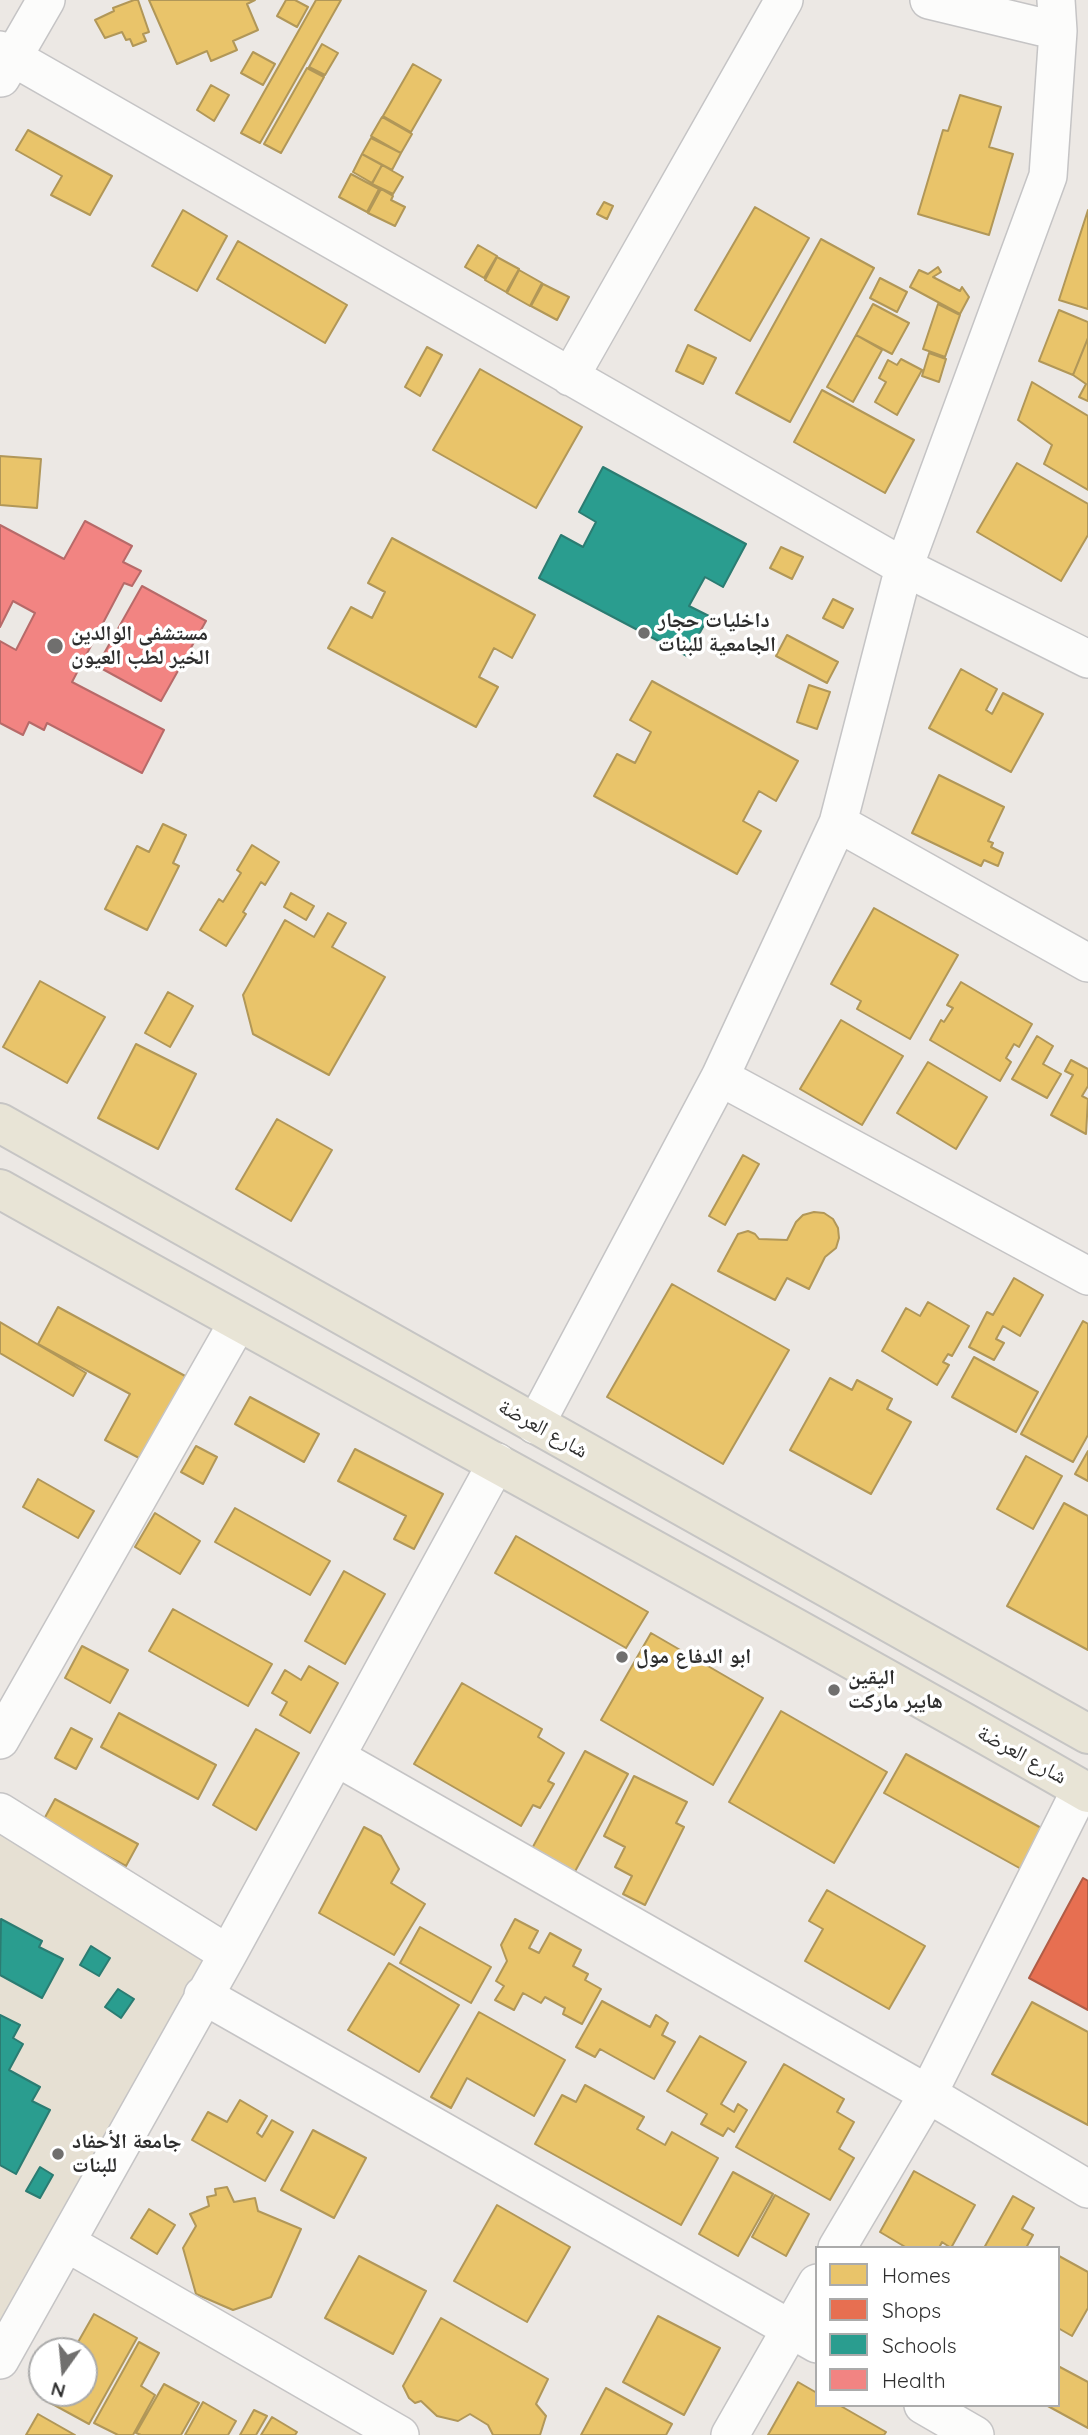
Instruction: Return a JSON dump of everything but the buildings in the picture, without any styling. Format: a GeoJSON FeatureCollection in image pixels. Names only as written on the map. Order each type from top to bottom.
{"type":"FeatureCollection","features":[{"type":"Feature","properties":{"kind":"main road","name":"شارع العرضة"},"geometry":{"type":"LineString","coordinates":[[0,1123],[1088,1734]]}},
{"type":"Feature","properties":{"kind":"main road","name":"شارع العرضة"},"geometry":{"type":"LineString","coordinates":[[0,1189],[497,1462],[1085,1791]]}},
{"type":"Feature","properties":{"kind":"street"},"geometry":{"type":"LineString","coordinates":[[46,0],[4,62],[570,377],[904,568],[1088,659]]}},
{"type":"Feature","properties":{"kind":"street"},"geometry":{"type":"LineString","coordinates":[[570,377],[784,0]]}},
{"type":"Feature","properties":{"kind":"street"},"geometry":{"type":"LineString","coordinates":[[535,1425],[720,1077],[838,823],[904,568],[1048,176],[1057,16],[929,0]]}},
{"type":"Feature","properties":{"kind":"street"},"geometry":{"type":"LineString","coordinates":[[838,823],[1088,963]]}},
{"type":"Feature","properties":{"kind":"street"},"geometry":{"type":"LineString","coordinates":[[720,1077],[1088,1276]]}},
{"type":"Feature","properties":{"kind":"street"},"geometry":{"type":"LineString","coordinates":[[0,1740],[238,1322]]}},
{"type":"Feature","properties":{"kind":"street"},"geometry":{"type":"LineString","coordinates":[[1,2356],[228,1954],[497,1462]]}},
{"type":"Feature","properties":{"kind":"street"},"geometry":{"type":"LineString","coordinates":[[337,1757],[928,2094],[1088,2189]]}},
{"type":"Feature","properties":{"kind":"street"},"geometry":{"type":"LineString","coordinates":[[839,2246],[928,2094],[1085,1791]]}},
{"type":"Feature","properties":{"kind":"street"},"geometry":{"type":"LineString","coordinates":[[0,1812],[228,1954]]}},
{"type":"Feature","properties":{"kind":"street"},"geometry":{"type":"LineString","coordinates":[[203,1995],[803,2337]]}},
{"type":"Feature","properties":{"kind":"street"},"geometry":{"type":"LineString","coordinates":[[67,2243],[400,2435]]}},
{"type":"Feature","properties":{"kind":"street"},"geometry":{"type":"LineString","coordinates":[[730,2435],[803,2337],[815,2291]]}},
{"type":"Feature","properties":{"kind":"street"},"geometry":{"type":"LineString","coordinates":[[926,2407],[975,2435]]}},
{"type":"Feature","properties":{"kind":"shaded area","name":"جامعة الأحفاد للبنات"},"geometry":{"type":"Polygon","coordinates":[[[0,1824],[228,1954],[0,2353],[0,1824]]]}},
{"type":"Feature","properties":{"kind":"place","name":"داخليات حجار الجامعية للبنات"},"geometry":{"type":"Point","coordinates":[644,633]}},
{"type":"Feature","properties":{"kind":"place","name":"مستشفى الوالدين الخير لطب العيون"},"geometry":{"type":"Point","coordinates":[55,646]}},
{"type":"Feature","properties":{"kind":"place","name":"ابو الدفاع مول"},"geometry":{"type":"Point","coordinates":[622,1657]}},
{"type":"Feature","properties":{"kind":"place","name":"اليقين هايبر ماركت"},"geometry":{"type":"Point","coordinates":[834,1690]}},
{"type":"Feature","properties":{"kind":"place","name":"جامعة الأحفاد للبنات"},"geometry":{"type":"Point","coordinates":[58,2154]}}]}
